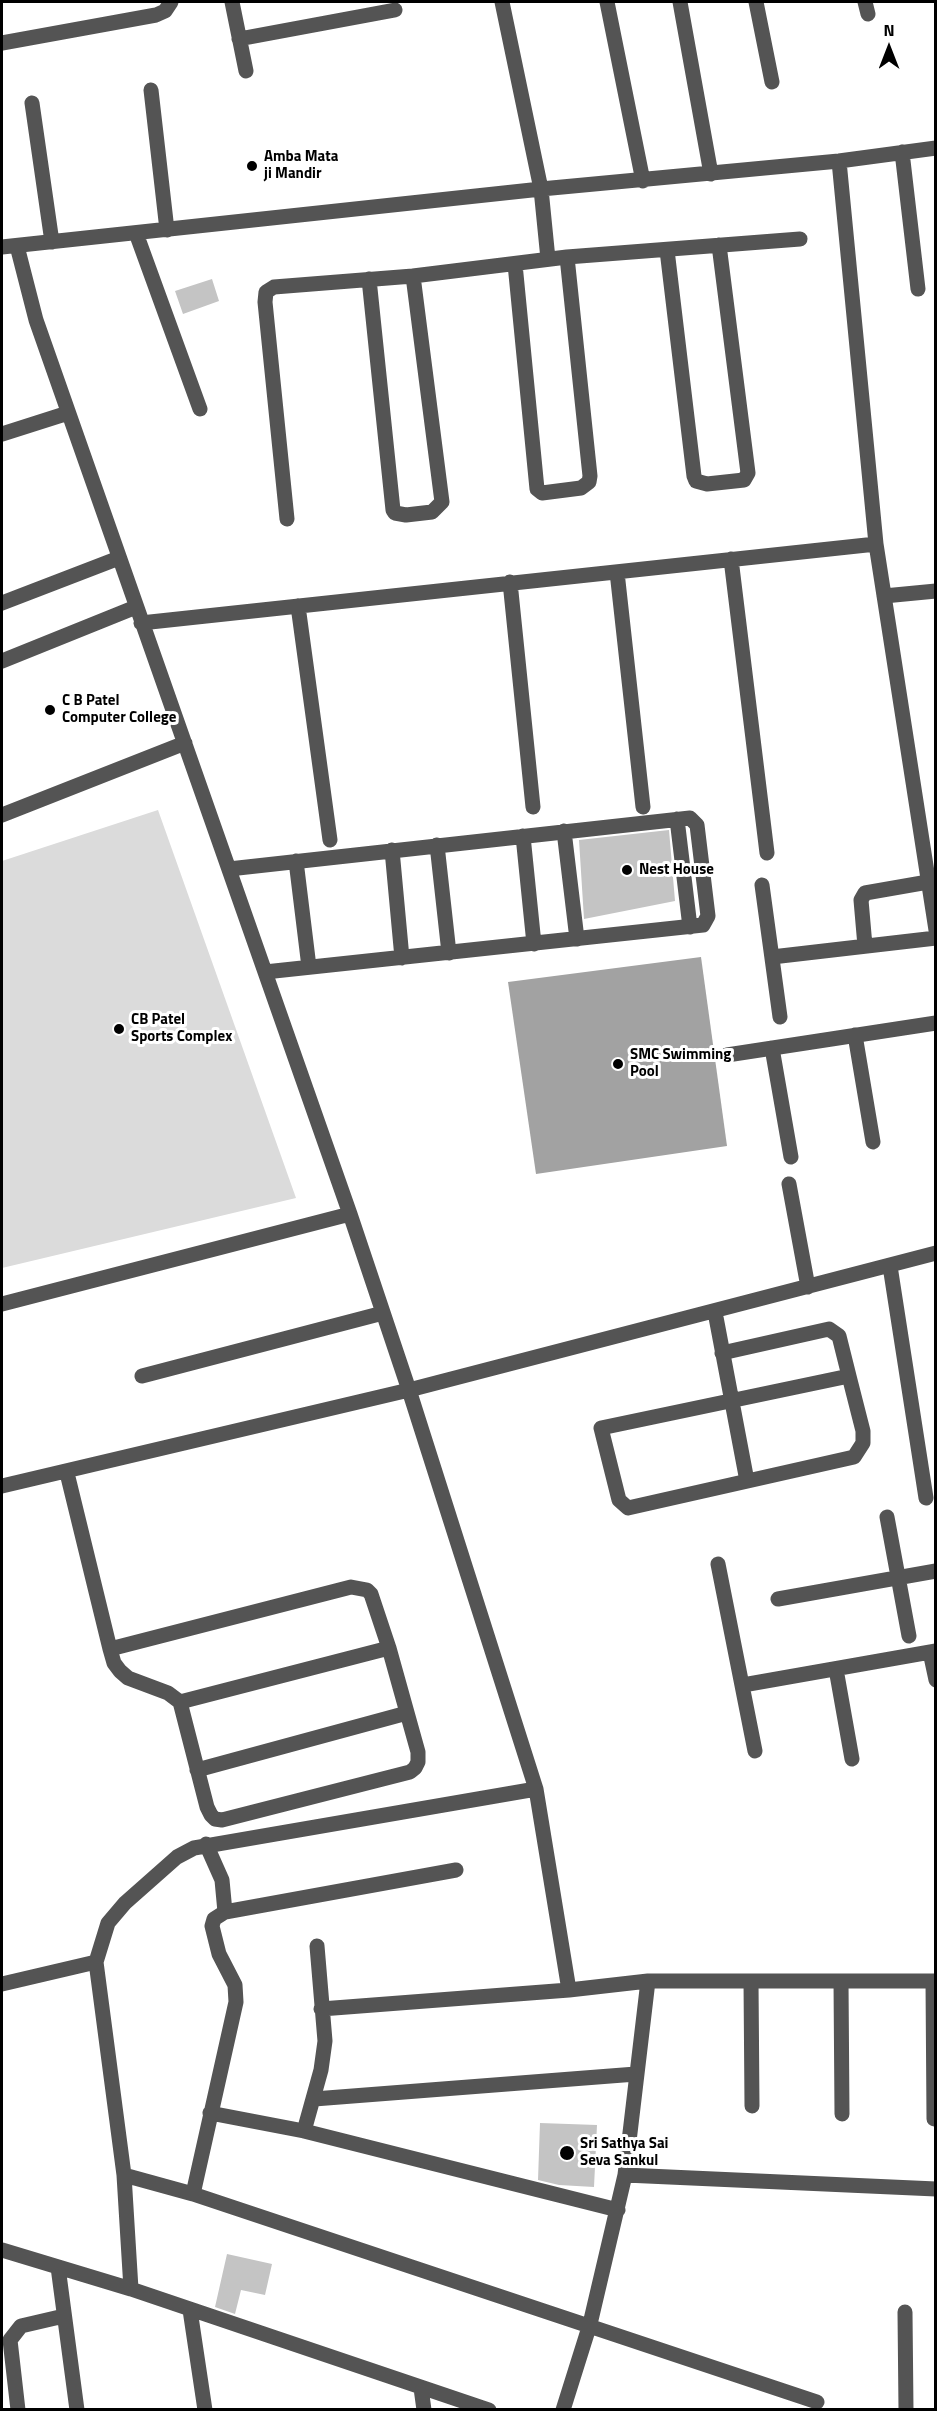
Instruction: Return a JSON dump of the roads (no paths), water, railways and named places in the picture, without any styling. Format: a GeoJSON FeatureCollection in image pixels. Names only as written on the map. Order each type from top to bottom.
{"type":"FeatureCollection","features":[{"type":"Feature","properties":{"kind":"street"},"geometry":{"type":"LineString","coordinates":[[2,44],[156,15],[165,11],[171,2]]}},
{"type":"Feature","properties":{"kind":"street"},"geometry":{"type":"LineString","coordinates":[[232,2],[246,71]]}},
{"type":"Feature","properties":{"kind":"street"},"geometry":{"type":"LineString","coordinates":[[502,2],[542,189],[548,260]]}},
{"type":"Feature","properties":{"kind":"street"},"geometry":{"type":"LineString","coordinates":[[607,2],[643,180]]}},
{"type":"Feature","properties":{"kind":"street"},"geometry":{"type":"LineString","coordinates":[[680,2],[711,174]]}},
{"type":"Feature","properties":{"kind":"street"},"geometry":{"type":"LineString","coordinates":[[756,2],[772,82]]}},
{"type":"Feature","properties":{"kind":"street"},"geometry":{"type":"LineString","coordinates":[[239,39],[395,10]]}},
{"type":"Feature","properties":{"kind":"street"},"geometry":{"type":"LineString","coordinates":[[152,90],[167,230]]}},
{"type":"Feature","properties":{"kind":"street"},"geometry":{"type":"LineString","coordinates":[[32,102],[52,242]]}},
{"type":"Feature","properties":{"kind":"street"},"geometry":{"type":"LineString","coordinates":[[2,247],[542,189],[839,161],[936,148]]}},
{"type":"Feature","properties":{"kind":"street"},"geometry":{"type":"LineString","coordinates":[[902,152],[918,289]]}},
{"type":"Feature","properties":{"kind":"street"},"geometry":{"type":"LineString","coordinates":[[839,161],[876,544],[931,886],[936,930]]}},
{"type":"Feature","properties":{"kind":"street"},"geometry":{"type":"LineString","coordinates":[[135,233],[200,409]]}},
{"type":"Feature","properties":{"kind":"street"},"geometry":{"type":"LineString","coordinates":[[287,519],[267,317],[267,292],[274,287],[413,276],[567,257],[800,239]]}},
{"type":"Feature","properties":{"kind":"street"},"geometry":{"type":"LineString","coordinates":[[667,250],[694,476],[696,482],[707,484],[744,480],[748,473],[719,245]]}},
{"type":"Feature","properties":{"kind":"street"},"geometry":{"type":"LineString","coordinates":[[17,246],[36,320],[350,1214],[409,1390],[536,1789],[569,1990]]}},
{"type":"Feature","properties":{"kind":"street"},"geometry":{"type":"LineString","coordinates":[[515,264],[537,489],[542,493],[581,488],[589,482],[590,476],[567,257]]}},
{"type":"Feature","properties":{"kind":"street"},"geometry":{"type":"LineString","coordinates":[[369,279],[393,510],[395,513],[406,515],[432,512],[442,502],[413,276]]}},
{"type":"Feature","properties":{"kind":"street"},"geometry":{"type":"LineString","coordinates":[[2,434],[68,413]]}},
{"type":"Feature","properties":{"kind":"street"},"geometry":{"type":"LineString","coordinates":[[141,623],[876,544]]}},
{"type":"Feature","properties":{"kind":"street"},"geometry":{"type":"LineString","coordinates":[[2,603],[119,558]]}},
{"type":"Feature","properties":{"kind":"street"},"geometry":{"type":"LineString","coordinates":[[731,560],[766,853]]}},
{"type":"Feature","properties":{"kind":"street"},"geometry":{"type":"LineString","coordinates":[[617,572],[644,807]]}},
{"type":"Feature","properties":{"kind":"street"},"geometry":{"type":"LineString","coordinates":[[510,582],[533,807]]}},
{"type":"Feature","properties":{"kind":"street"},"geometry":{"type":"LineString","coordinates":[[884,596],[936,591]]}},
{"type":"Feature","properties":{"kind":"street"},"geometry":{"type":"LineString","coordinates":[[298,606],[330,840]]}},
{"type":"Feature","properties":{"kind":"street"},"geometry":{"type":"LineString","coordinates":[[2,662],[135,607]]}},
{"type":"Feature","properties":{"kind":"street"},"geometry":{"type":"LineString","coordinates":[[2,815],[185,743]]}},
{"type":"Feature","properties":{"kind":"street"},"geometry":{"type":"LineString","coordinates":[[229,869],[677,819],[690,818],[697,825],[708,916],[703,925],[265,972]]}},
{"type":"Feature","properties":{"kind":"street"},"geometry":{"type":"LineString","coordinates":[[564,831],[577,939]]}},
{"type":"Feature","properties":{"kind":"street"},"geometry":{"type":"LineString","coordinates":[[523,836],[534,944]]}},
{"type":"Feature","properties":{"kind":"street"},"geometry":{"type":"LineString","coordinates":[[437,845],[449,952]]}},
{"type":"Feature","properties":{"kind":"street"},"geometry":{"type":"LineString","coordinates":[[392,850],[402,958]]}},
{"type":"Feature","properties":{"kind":"street"},"geometry":{"type":"LineString","coordinates":[[296,861],[309,967]]}},
{"type":"Feature","properties":{"kind":"street"},"geometry":{"type":"LineString","coordinates":[[762,885],[780,1017]]}},
{"type":"Feature","properties":{"kind":"street"},"geometry":{"type":"LineString","coordinates":[[865,946],[861,900],[865,893],[931,886]]}},
{"type":"Feature","properties":{"kind":"street"},"geometry":{"type":"LineString","coordinates":[[772,957],[936,938]]}},
{"type":"Feature","properties":{"kind":"street"},"geometry":{"type":"LineString","coordinates":[[727,1055],[936,1023]]}},
{"type":"Feature","properties":{"kind":"street"},"geometry":{"type":"LineString","coordinates":[[855,1035],[873,1142]]}},
{"type":"Feature","properties":{"kind":"street"},"geometry":{"type":"LineString","coordinates":[[771,1048],[791,1157]]}},
{"type":"Feature","properties":{"kind":"street"},"geometry":{"type":"LineString","coordinates":[[789,1184],[808,1287]]}},
{"type":"Feature","properties":{"kind":"street"},"geometry":{"type":"LineString","coordinates":[[2,1304],[350,1214]]}},
{"type":"Feature","properties":{"kind":"street"},"geometry":{"type":"LineString","coordinates":[[2,1486],[409,1390],[936,1253]]}},
{"type":"Feature","properties":{"kind":"street"},"geometry":{"type":"LineString","coordinates":[[890,1266],[926,1498]]}},
{"type":"Feature","properties":{"kind":"street"},"geometry":{"type":"LineString","coordinates":[[715,1312],[747,1481]]}},
{"type":"Feature","properties":{"kind":"street"},"geometry":{"type":"LineString","coordinates":[[142,1376],[383,1314]]}},
{"type":"Feature","properties":{"kind":"street"},"geometry":{"type":"LineString","coordinates":[[722,1353],[829,1329],[839,1335],[863,1431],[863,1443],[854,1457],[628,1508],[619,1500],[601,1428],[849,1376]]}},
{"type":"Feature","properties":{"kind":"street"},"geometry":{"type":"LineString","coordinates":[[66,1472],[110,1649],[120,1671],[128,1678],[168,1693],[180,1702],[197,1770],[211,1815],[215,1819],[222,1820],[410,1772],[416,1768],[418,1752],[389,1648],[371,1594],[360,1587],[110,1649]]}},
{"type":"Feature","properties":{"kind":"street"},"geometry":{"type":"LineString","coordinates":[[886,1517],[909,1636]]}},
{"type":"Feature","properties":{"kind":"street"},"geometry":{"type":"LineString","coordinates":[[718,1564],[755,1751]]}},
{"type":"Feature","properties":{"kind":"street"},"geometry":{"type":"LineString","coordinates":[[778,1599],[936,1571]]}},
{"type":"Feature","properties":{"kind":"street"},"geometry":{"type":"LineString","coordinates":[[180,1702],[389,1648]]}},
{"type":"Feature","properties":{"kind":"street"},"geometry":{"type":"LineString","coordinates":[[743,1686],[933,1651],[936,1680]]}},
{"type":"Feature","properties":{"kind":"street"},"geometry":{"type":"LineString","coordinates":[[836,1668],[852,1759]]}},
{"type":"Feature","properties":{"kind":"street"},"geometry":{"type":"LineString","coordinates":[[197,1770],[407,1713]]}},
{"type":"Feature","properties":{"kind":"street"},"geometry":{"type":"LineString","coordinates":[[130,2289],[124,2175],[96,1962],[108,1923],[125,1903],[177,1857],[206,1844],[536,1789]]}},
{"type":"Feature","properties":{"kind":"street"},"geometry":{"type":"LineString","coordinates":[[206,1844],[222,1880],[225,1912]]}},
{"type":"Feature","properties":{"kind":"street"},"geometry":{"type":"LineString","coordinates":[[193,2194],[236,2002],[235,1986],[219,1954],[212,1926],[214,1919],[225,1912],[456,1870]]}},
{"type":"Feature","properties":{"kind":"street"},"geometry":{"type":"LineString","coordinates":[[304,2131],[324,2054],[317,1947]]}},
{"type":"Feature","properties":{"kind":"street"},"geometry":{"type":"LineString","coordinates":[[2,1984],[96,1962]]}},
{"type":"Feature","properties":{"kind":"street"},"geometry":{"type":"LineString","coordinates":[[563,2409],[590,2324],[625,2175],[648,1981]]}},
{"type":"Feature","properties":{"kind":"street"},"geometry":{"type":"LineString","coordinates":[[321,2009],[569,1990],[648,1981],[934,1981],[934,2118]]}},
{"type":"Feature","properties":{"kind":"street"},"geometry":{"type":"LineString","coordinates":[[751,1981],[752,2106]]}},
{"type":"Feature","properties":{"kind":"street"},"geometry":{"type":"LineString","coordinates":[[841,1981],[842,2114]]}},
{"type":"Feature","properties":{"kind":"street"},"geometry":{"type":"LineString","coordinates":[[314,2099],[636,2074]]}},
{"type":"Feature","properties":{"kind":"street"},"geometry":{"type":"LineString","coordinates":[[210,2113],[304,2131],[618,2210]]}},
{"type":"Feature","properties":{"kind":"street"},"geometry":{"type":"LineString","coordinates":[[124,2175],[193,2194],[590,2324],[817,2402]]}},
{"type":"Feature","properties":{"kind":"street"},"geometry":{"type":"LineString","coordinates":[[625,2175],[936,2189]]}},
{"type":"Feature","properties":{"kind":"street"},"geometry":{"type":"LineString","coordinates":[[2,2250],[130,2289],[489,2409]]}},
{"type":"Feature","properties":{"kind":"street"},"geometry":{"type":"LineString","coordinates":[[58,2267],[76,2409]]}},
{"type":"Feature","properties":{"kind":"street"},"geometry":{"type":"LineString","coordinates":[[190,2310],[205,2409]]}},
{"type":"Feature","properties":{"kind":"street"},"geometry":{"type":"LineString","coordinates":[[905,2312],[906,2409]]}},
{"type":"Feature","properties":{"kind":"street"},"geometry":{"type":"LineString","coordinates":[[18,2409],[10,2340],[21,2326],[64,2316]]}},
{"type":"Feature","properties":{"kind":"street"},"geometry":{"type":"LineString","coordinates":[[421,2388],[424,2409]]}},
{"type":"Feature","properties":{"kind":"place","name":"Amba Mata ji Mandir"},"geometry":{"type":"Point","coordinates":[252,166]}},
{"type":"Feature","properties":{"kind":"place","name":"C B Patel Computer College"},"geometry":{"type":"Point","coordinates":[50,710]}},
{"type":"Feature","properties":{"kind":"place","name":"Nest House"},"geometry":{"type":"Point","coordinates":[627,870]}},
{"type":"Feature","properties":{"kind":"place","name":"CB Patel Sports Complex"},"geometry":{"type":"Point","coordinates":[119,1029]}},
{"type":"Feature","properties":{"kind":"place","name":"SMC Swimming Pool"},"geometry":{"type":"Point","coordinates":[618,1064]}},
{"type":"Feature","properties":{"kind":"place","name":"Sri Sathya Sai Seva Sankul"},"geometry":{"type":"Point","coordinates":[567,2153]}}]}
